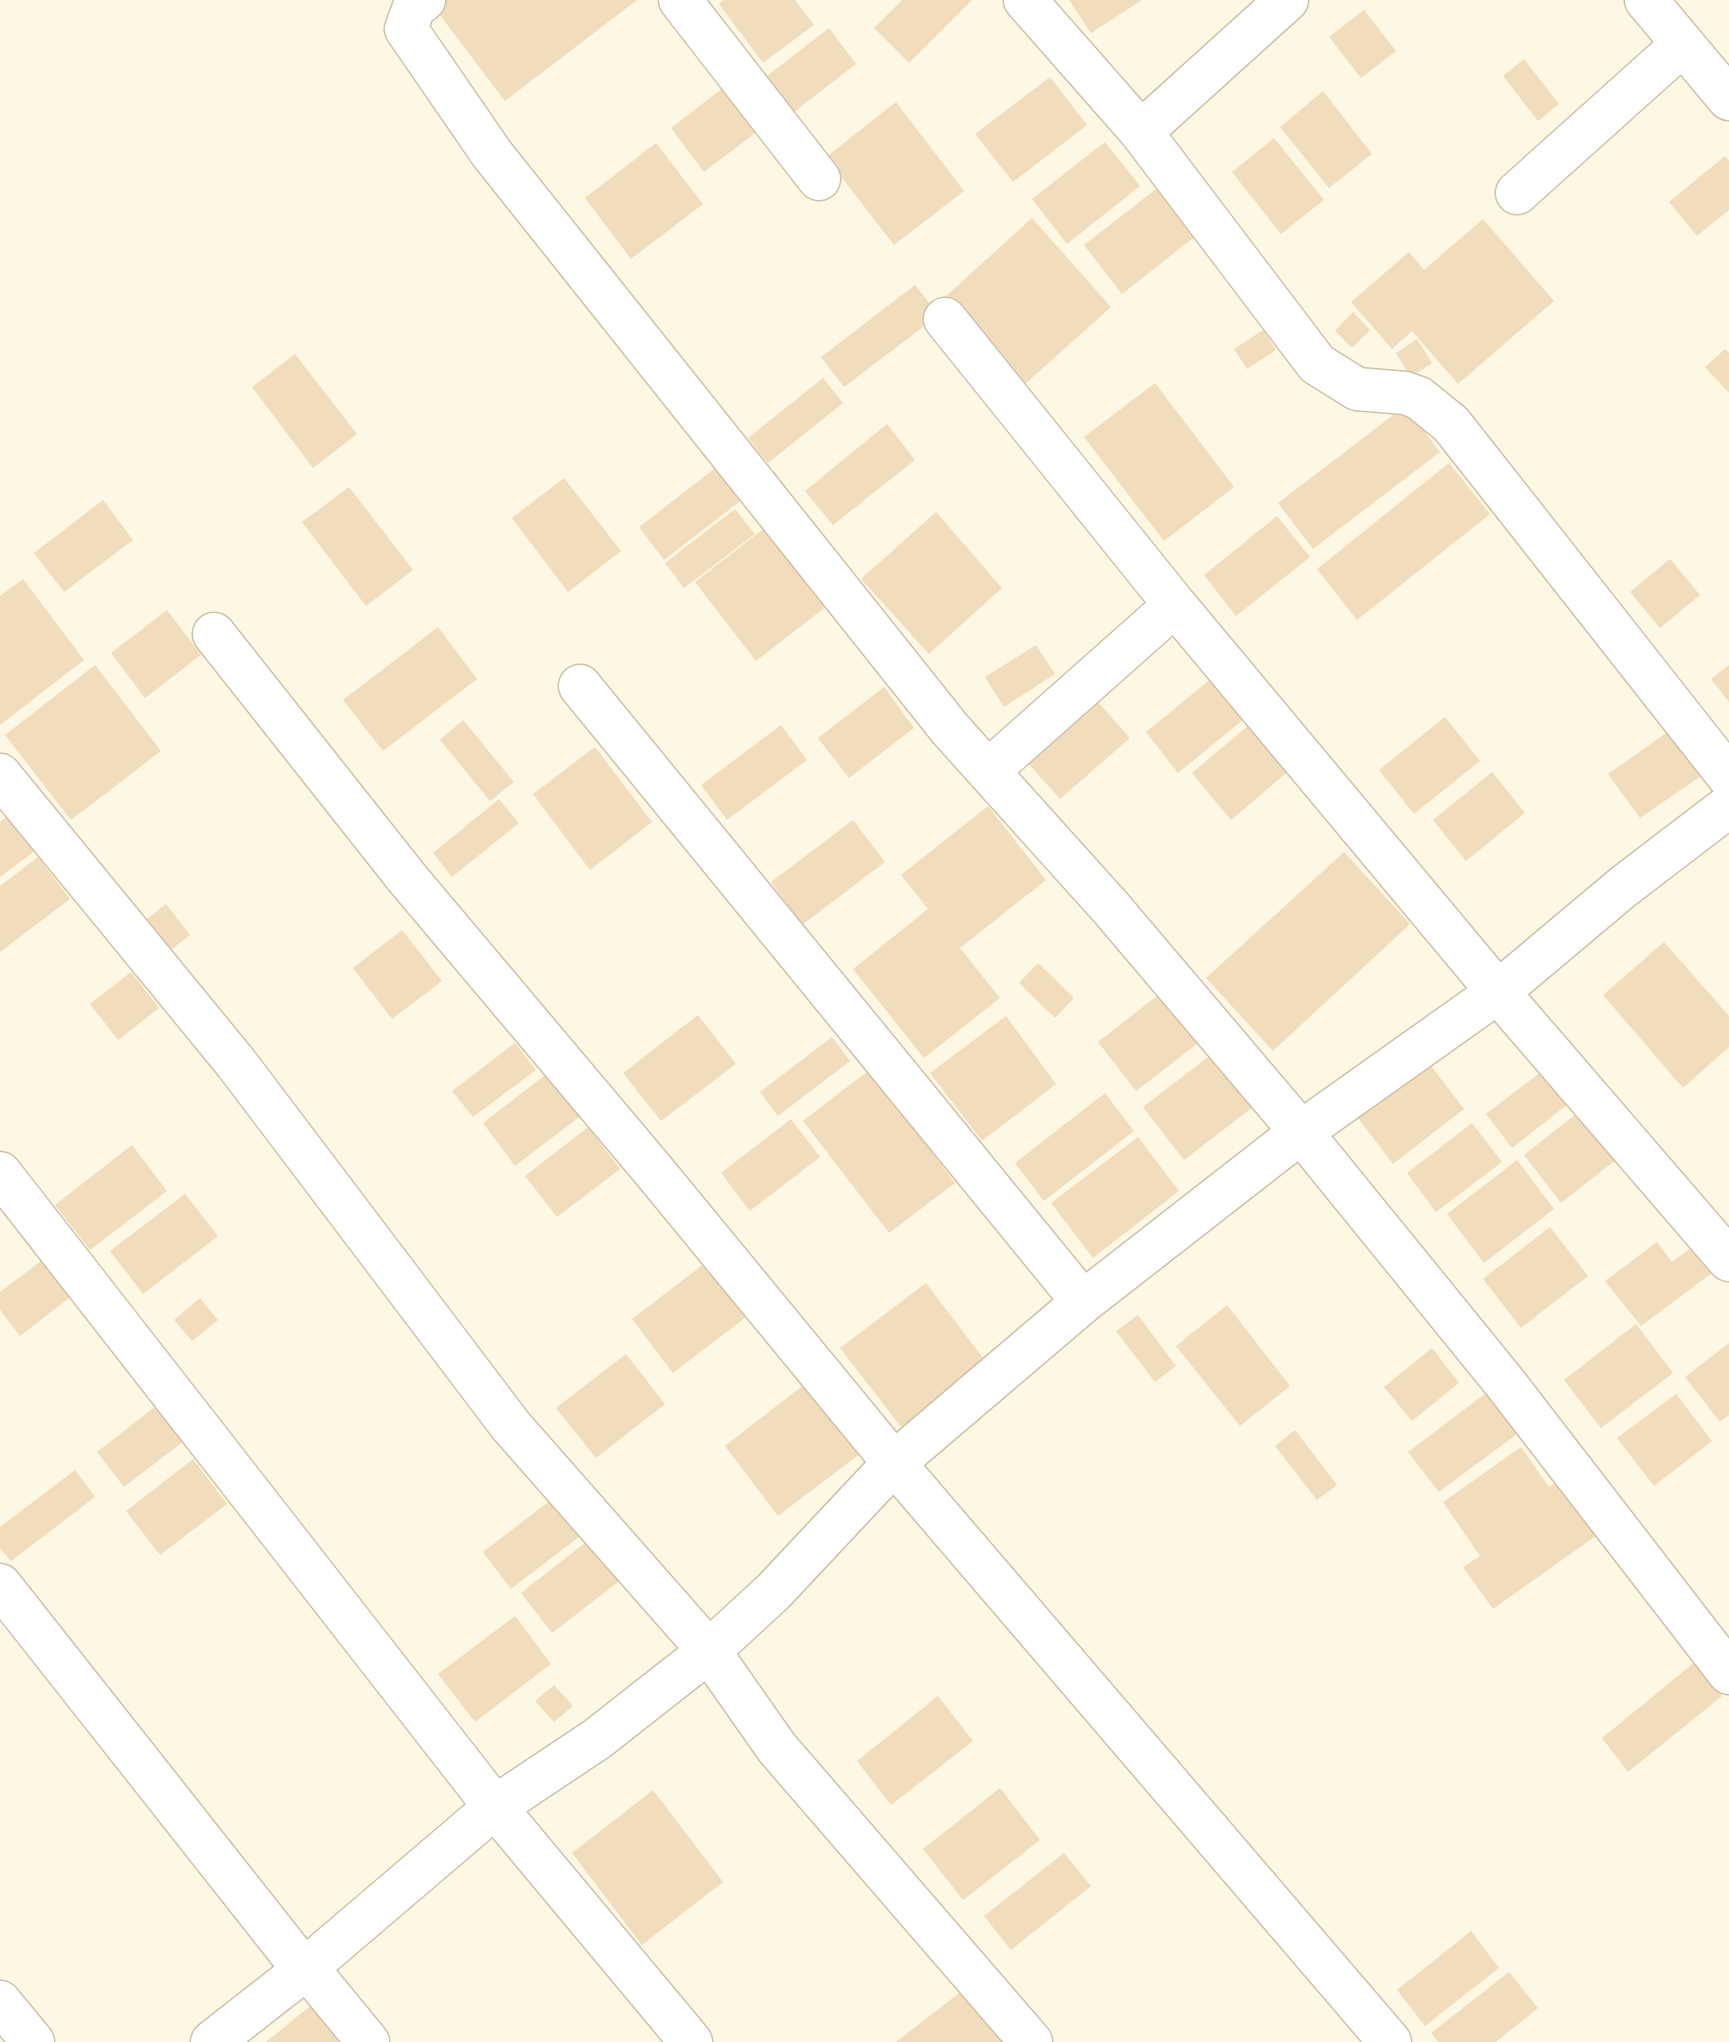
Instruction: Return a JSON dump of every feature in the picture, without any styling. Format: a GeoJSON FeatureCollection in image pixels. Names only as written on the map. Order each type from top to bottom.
{"type":"FeatureCollection","features":[{"type":"Feature","properties":{"kind":"street"},"geometry":{"type":"LineString","coordinates":[[424,0],[414,7],[406,29],[492,154],[950,729],[1111,908],[1301,1132],[1505,1383],[1729,1673]]}},
{"type":"Feature","properties":{"kind":"street"},"geometry":{"type":"LineString","coordinates":[[680,0],[819,179]]}},
{"type":"Feature","properties":{"kind":"street"},"geometry":{"type":"LineString","coordinates":[[1025,0],[1141,132],[1317,364],[1357,389],[1405,393],[1419,398],[1451,424],[1729,777]]}},
{"type":"Feature","properties":{"kind":"street"},"geometry":{"type":"LineString","coordinates":[[1141,132],[1287,0]]}},
{"type":"Feature","properties":{"kind":"street"},"geometry":{"type":"LineString","coordinates":[[1646,0],[1729,99]]}},
{"type":"Feature","properties":{"kind":"street"},"geometry":{"type":"LineString","coordinates":[[1517,193],[1683,44]]}},
{"type":"Feature","properties":{"kind":"street"},"geometry":{"type":"LineString","coordinates":[[945,319],[1175,605],[1498,992],[1729,1260]]}},
{"type":"Feature","properties":{"kind":"street"},"geometry":{"type":"LineString","coordinates":[[988,771],[1175,605]]}},
{"type":"Feature","properties":{"kind":"street"},"geometry":{"type":"LineString","coordinates":[[214,634],[407,878],[894,1463],[1390,2042]]}},
{"type":"Feature","properties":{"kind":"street"},"geometry":{"type":"LineString","coordinates":[[580,686],[1083,1302]]}},
{"type":"Feature","properties":{"kind":"street"},"geometry":{"type":"LineString","coordinates":[[0,775],[236,1063],[511,1426],[709,1651],[777,1748],[1031,2042]]}},
{"type":"Feature","properties":{"kind":"street"},"geometry":{"type":"LineString","coordinates":[[212,2042],[304,1970],[495,1807],[597,1739],[709,1651],[774,1591],[894,1463],[1083,1302],[1301,1132],[1498,992],[1623,887],[1729,806]]}},
{"type":"Feature","properties":{"kind":"street"},"geometry":{"type":"LineString","coordinates":[[0,1173],[495,1807],[691,2042]]}},
{"type":"Feature","properties":{"kind":"street"},"geometry":{"type":"LineString","coordinates":[[0,1585],[304,1970]]}},
{"type":"Feature","properties":{"kind":"street"},"geometry":{"type":"LineString","coordinates":[[304,1970],[307,1968],[368,2042]]}},
{"type":"Feature","properties":{"kind":"street"},"geometry":{"type":"LineString","coordinates":[[0,2002],[33,2042]]}},
{"type":"Feature","properties":{"kind":"building"},"geometry":{"type":"Polygon","coordinates":[[[441,0],[637,0],[505,101],[433,6],[441,0]]]}},
{"type":"Feature","properties":{"kind":"building"},"geometry":{"type":"Polygon","coordinates":[[[724,0],[795,0],[814,25],[763,63],[719,4],[724,0]]]}},
{"type":"Feature","properties":{"kind":"building"},"geometry":{"type":"Polygon","coordinates":[[[902,0],[972,0],[909,63],[874,28],[902,0]]]}},
{"type":"Feature","properties":{"kind":"building"},"geometry":{"type":"Polygon","coordinates":[[[1069,0],[1142,0],[1091,33],[1069,0]]]}},
{"type":"Feature","properties":{"kind":"building"},"geometry":{"type":"Polygon","coordinates":[[[1364,10],[1396,51],[1361,78],[1329,37],[1364,10]]]}},
{"type":"Feature","properties":{"kind":"building"},"geometry":{"type":"Polygon","coordinates":[[[829,28],[856,64],[794,112],[767,76],[829,28]]]}},
{"type":"Feature","properties":{"kind":"building"},"geometry":{"type":"Polygon","coordinates":[[[1524,59],[1559,104],[1538,121],[1503,76],[1524,59]]]}},
{"type":"Feature","properties":{"kind":"building"},"geometry":{"type":"Polygon","coordinates":[[[1050,77],[1087,125],[1013,182],[975,134],[1050,77]]]}},
{"type":"Feature","properties":{"kind":"building"},"geometry":{"type":"Polygon","coordinates":[[[733,80],[767,124],[704,172],[671,128],[733,80]]]}},
{"type":"Feature","properties":{"kind":"building"},"geometry":{"type":"Polygon","coordinates":[[[1323,91],[1372,154],[1329,188],[1280,127],[1323,91]]]}},
{"type":"Feature","properties":{"kind":"building"},"geometry":{"type":"Polygon","coordinates":[[[896,102],[964,191],[894,245],[826,157],[896,102]]]}},
{"type":"Feature","properties":{"kind":"building"},"geometry":{"type":"Polygon","coordinates":[[[1274,138],[1324,200],[1281,234],[1232,172],[1274,138]]]}},
{"type":"Feature","properties":{"kind":"building"},"geometry":{"type":"Polygon","coordinates":[[[1105,142],[1140,186],[1067,244],[1032,199],[1105,142]]]}},
{"type":"Feature","properties":{"kind":"building"},"geometry":{"type":"Polygon","coordinates":[[[656,143],[703,204],[631,259],[585,198],[656,143]]]}},
{"type":"Feature","properties":{"kind":"building"},"geometry":{"type":"Polygon","coordinates":[[[1725,156],[1729,161],[1729,210],[1697,236],[1669,202],[1725,156]]]}},
{"type":"Feature","properties":{"kind":"building"},"geometry":{"type":"Polygon","coordinates":[[[1165,182],[1202,231],[1122,294],[1084,245],[1165,182]]]}},
{"type":"Feature","properties":{"kind":"building"},"geometry":{"type":"Polygon","coordinates":[[[1032,218],[1111,307],[1024,385],[945,297],[1032,218]]]}},
{"type":"Feature","properties":{"kind":"building"},"geometry":{"type":"Polygon","coordinates":[[[1483,219],[1554,301],[1458,384],[1412,331],[1392,349],[1351,302],[1409,252],[1424,270],[1483,219]]]}},
{"type":"Feature","properties":{"kind":"building"},"geometry":{"type":"Polygon","coordinates":[[[915,285],[939,315],[844,387],[821,357],[915,285]]]}},
{"type":"Feature","properties":{"kind":"building"},"geometry":{"type":"Polygon","coordinates":[[[1353,312],[1370,330],[1352,348],[1335,331],[1353,312]]]}},
{"type":"Feature","properties":{"kind":"building"},"geometry":{"type":"Polygon","coordinates":[[[1263,330],[1276,350],[1247,369],[1234,349],[1263,330]]]}},
{"type":"Feature","properties":{"kind":"building"},"geometry":{"type":"Polygon","coordinates":[[[1417,339],[1432,363],[1411,377],[1396,353],[1417,339]]]}},
{"type":"Feature","properties":{"kind":"building"},"geometry":{"type":"Polygon","coordinates":[[[1725,349],[1729,353],[1729,393],[1705,367],[1725,349]]]}},
{"type":"Feature","properties":{"kind":"building"},"geometry":{"type":"Polygon","coordinates":[[[295,354],[357,434],[313,468],[252,387],[295,354]]]}},
{"type":"Feature","properties":{"kind":"building"},"geometry":{"type":"Polygon","coordinates":[[[823,378],[843,403],[768,463],[748,438],[823,378]]]}},
{"type":"Feature","properties":{"kind":"building"},"geometry":{"type":"Polygon","coordinates":[[[1155,383],[1234,487],[1164,541],[1084,437],[1155,383]]]}},
{"type":"Feature","properties":{"kind":"building"},"geometry":{"type":"Polygon","coordinates":[[[1405,406],[1440,452],[1313,549],[1278,503],[1405,406]]]}},
{"type":"Feature","properties":{"kind":"building"},"geometry":{"type":"Polygon","coordinates":[[[887,424],[915,460],[833,525],[805,491],[887,424]]]}},
{"type":"Feature","properties":{"kind":"building"},"geometry":{"type":"Polygon","coordinates":[[[727,459],[752,492],[664,560],[639,527],[727,459]]]}},
{"type":"Feature","properties":{"kind":"building"},"geometry":{"type":"Polygon","coordinates":[[[1449,463],[1490,514],[1357,620],[1317,569],[1449,463]]]}},
{"type":"Feature","properties":{"kind":"building"},"geometry":{"type":"Polygon","coordinates":[[[564,478],[621,551],[568,592],[512,518],[564,478]]]}},
{"type":"Feature","properties":{"kind":"building"},"geometry":{"type":"Polygon","coordinates":[[[349,487],[413,570],[366,606],[302,522],[349,487]]]}},
{"type":"Feature","properties":{"kind":"building"},"geometry":{"type":"Polygon","coordinates":[[[103,500],[133,540],[64,592],[34,553],[103,500]]]}},
{"type":"Feature","properties":{"kind":"building"},"geometry":{"type":"Polygon","coordinates":[[[735,509],[755,534],[684,588],[665,563],[735,509]]]}},
{"type":"Feature","properties":{"kind":"building"},"geometry":{"type":"Polygon","coordinates":[[[936,512],[1002,588],[929,654],[861,579],[936,512]]]}},
{"type":"Feature","properties":{"kind":"building"},"geometry":{"type":"Polygon","coordinates":[[[1277,516],[1310,557],[1236,616],[1204,575],[1277,516]]]}},
{"type":"Feature","properties":{"kind":"building"},"geometry":{"type":"Polygon","coordinates":[[[771,523],[832,602],[756,661],[695,582],[771,523]]]}},
{"type":"Feature","properties":{"kind":"building"},"geometry":{"type":"Polygon","coordinates":[[[1670,559],[1700,595],[1660,628],[1630,592],[1670,559]]]}},
{"type":"Feature","properties":{"kind":"building"},"geometry":{"type":"Polygon","coordinates":[[[23,579],[84,660],[0,725],[0,596],[23,579]]]}},
{"type":"Feature","properties":{"kind":"building"},"geometry":{"type":"Polygon","coordinates":[[[167,610],[201,655],[145,698],[111,653],[167,610]]]}},
{"type":"Feature","properties":{"kind":"building"},"geometry":{"type":"Polygon","coordinates":[[[438,627],[477,679],[383,751],[343,700],[438,627]]]}},
{"type":"Feature","properties":{"kind":"building"},"geometry":{"type":"Polygon","coordinates":[[[1036,645],[1055,674],[1004,707],[985,677],[1036,645]]]}},
{"type":"Feature","properties":{"kind":"building"},"geometry":{"type":"Polygon","coordinates":[[[95,665],[161,751],[71,820],[5,735],[95,665]]]}},
{"type":"Feature","properties":{"kind":"building"},"geometry":{"type":"Polygon","coordinates":[[[1729,665],[1729,702],[1711,679],[1729,665]]]}},
{"type":"Feature","properties":{"kind":"building"},"geometry":{"type":"Polygon","coordinates":[[[1217,674],[1249,715],[1178,773],[1146,732],[1217,674]]]}},
{"type":"Feature","properties":{"kind":"building"},"geometry":{"type":"Polygon","coordinates":[[[884,687],[914,728],[849,778],[818,738],[884,687]]]}},
{"type":"Feature","properties":{"kind":"building"},"geometry":{"type":"Polygon","coordinates":[[[1097,701],[1130,738],[1060,799],[1027,762],[1097,701]]]}},
{"type":"Feature","properties":{"kind":"building"},"geometry":{"type":"Polygon","coordinates":[[[1445,717],[1480,761],[1414,814],[1379,770],[1445,717]]]}},
{"type":"Feature","properties":{"kind":"building"},"geometry":{"type":"Polygon","coordinates":[[[1257,718],[1297,764],[1231,820],[1192,773],[1257,718]]]}},
{"type":"Feature","properties":{"kind":"building"},"geometry":{"type":"Polygon","coordinates":[[[463,720],[514,782],[490,801],[440,740],[463,720]]]}},
{"type":"Feature","properties":{"kind":"building"},"geometry":{"type":"Polygon","coordinates":[[[781,725],[807,760],[727,820],[701,785],[781,725]]]}},
{"type":"Feature","properties":{"kind":"building"},"geometry":{"type":"Polygon","coordinates":[[[1672,729],[1704,774],[1640,818],[1608,774],[1672,729]]]}},
{"type":"Feature","properties":{"kind":"building"},"geometry":{"type":"Polygon","coordinates":[[[595,747],[652,822],[590,870],[533,794],[595,747]]]}},
{"type":"Feature","properties":{"kind":"building"},"geometry":{"type":"Polygon","coordinates":[[[1492,772],[1525,813],[1466,861],[1433,820],[1492,772]]]}},
{"type":"Feature","properties":{"kind":"building"},"geometry":{"type":"Polygon","coordinates":[[[499,799],[519,823],[452,877],[433,853],[499,799]]]}},
{"type":"Feature","properties":{"kind":"building"},"geometry":{"type":"Polygon","coordinates":[[[988,806],[1046,880],[960,948],[1000,998],[924,1058],[853,969],[928,909],[901,875],[988,806]]]}},
{"type":"Feature","properties":{"kind":"building"},"geometry":{"type":"Polygon","coordinates":[[[9,815],[36,850],[0,877],[0,822],[9,815]]]}},
{"type":"Feature","properties":{"kind":"building"},"geometry":{"type":"Polygon","coordinates":[[[853,820],[885,862],[802,925],[771,882],[853,820]]]}},
{"type":"Feature","properties":{"kind":"building"},"geometry":{"type":"Polygon","coordinates":[[[1344,852],[1410,924],[1273,1051],[1206,978],[1344,852]]]}},
{"type":"Feature","properties":{"kind":"building"},"geometry":{"type":"Polygon","coordinates":[[[38,857],[70,899],[0,952],[0,886],[38,857]]]}},
{"type":"Feature","properties":{"kind":"building"},"geometry":{"type":"Polygon","coordinates":[[[166,904],[190,935],[168,952],[144,921],[166,904]]]}},
{"type":"Feature","properties":{"kind":"building"},"geometry":{"type":"Polygon","coordinates":[[[402,930],[442,981],[392,1019],[353,968],[402,930]]]}},
{"type":"Feature","properties":{"kind":"building"},"geometry":{"type":"Polygon","coordinates":[[[1664,942],[1729,1016],[1729,1047],[1683,1088],[1603,995],[1664,942]]]}},
{"type":"Feature","properties":{"kind":"building"},"geometry":{"type":"Polygon","coordinates":[[[1038,963],[1074,998],[1055,1018],[1019,983],[1038,963]]]}},
{"type":"Feature","properties":{"kind":"building"},"geometry":{"type":"Polygon","coordinates":[[[131,972],[159,1008],[118,1040],[90,1004],[131,972]]]}},
{"type":"Feature","properties":{"kind":"building"},"geometry":{"type":"Polygon","coordinates":[[[1162,992],[1201,1041],[1136,1091],[1098,1042],[1162,992]]]}},
{"type":"Feature","properties":{"kind":"building"},"geometry":{"type":"Polygon","coordinates":[[[698,1015],[736,1064],[661,1121],[623,1073],[698,1015]]]}},
{"type":"Feature","properties":{"kind":"building"},"geometry":{"type":"Polygon","coordinates":[[[1006,1016],[1056,1084],[982,1141],[930,1073],[1006,1016]]]}},
{"type":"Feature","properties":{"kind":"building"},"geometry":{"type":"Polygon","coordinates":[[[832,1037],[850,1061],[778,1116],[760,1092],[832,1037]]]}},
{"type":"Feature","properties":{"kind":"building"},"geometry":{"type":"Polygon","coordinates":[[[515,1043],[536,1070],[473,1117],[452,1091],[515,1043]]]}},
{"type":"Feature","properties":{"kind":"building"},"geometry":{"type":"Polygon","coordinates":[[[1216,1051],[1257,1104],[1184,1160],[1143,1107],[1216,1051]]]}},
{"type":"Feature","properties":{"kind":"building"},"geometry":{"type":"Polygon","coordinates":[[[1429,1063],[1464,1109],[1393,1164],[1358,1118],[1429,1063]]]}},
{"type":"Feature","properties":{"kind":"building"},"geometry":{"type":"Polygon","coordinates":[[[554,1068],[587,1111],[515,1166],[483,1123],[554,1068]]]}},
{"type":"Feature","properties":{"kind":"building"},"geometry":{"type":"Polygon","coordinates":[[[869,1070],[955,1183],[889,1233],[803,1121],[869,1070]]]}},
{"type":"Feature","properties":{"kind":"building"},"geometry":{"type":"Polygon","coordinates":[[[1542,1071],[1568,1104],[1512,1148],[1486,1114],[1542,1071]]]}},
{"type":"Feature","properties":{"kind":"building"},"geometry":{"type":"Polygon","coordinates":[[[1105,1093],[1134,1131],[1044,1201],[1015,1163],[1105,1093]]]}},
{"type":"Feature","properties":{"kind":"building"},"geometry":{"type":"Polygon","coordinates":[[[1585,1107],[1622,1155],[1561,1203],[1524,1155],[1585,1107]]]}},
{"type":"Feature","properties":{"kind":"building"},"geometry":{"type":"Polygon","coordinates":[[[791,1119],[820,1157],[750,1211],[721,1173],[791,1119]]]}},
{"type":"Feature","properties":{"kind":"building"},"geometry":{"type":"Polygon","coordinates":[[[1472,1123],[1502,1162],[1436,1212],[1407,1173],[1472,1123]]]}},
{"type":"Feature","properties":{"kind":"building"},"geometry":{"type":"Polygon","coordinates":[[[588,1127],[620,1169],[557,1217],[525,1176],[588,1127]]]}},
{"type":"Feature","properties":{"kind":"building"},"geometry":{"type":"Polygon","coordinates":[[[1138,1137],[1179,1191],[1093,1258],[1051,1203],[1138,1137]]]}},
{"type":"Feature","properties":{"kind":"building"},"geometry":{"type":"Polygon","coordinates":[[[132,1145],[167,1191],[90,1250],[55,1205],[132,1145]]]}},
{"type":"Feature","properties":{"kind":"building"},"geometry":{"type":"Polygon","coordinates":[[[1517,1160],[1554,1209],[1484,1263],[1447,1214],[1517,1160]]]}},
{"type":"Feature","properties":{"kind":"building"},"geometry":{"type":"Polygon","coordinates":[[[185,1194],[218,1236],[143,1294],[110,1251],[185,1194]]]}},
{"type":"Feature","properties":{"kind":"building"},"geometry":{"type":"Polygon","coordinates":[[[1550,1227],[1588,1276],[1521,1328],[1483,1279],[1550,1227]]]}},
{"type":"Feature","properties":{"kind":"building"},"geometry":{"type":"Polygon","coordinates":[[[1657,1242],[1672,1262],[1696,1244],[1716,1270],[1641,1326],[1605,1281],[1657,1242]]]}},
{"type":"Feature","properties":{"kind":"building"},"geometry":{"type":"Polygon","coordinates":[[[45,1258],[73,1295],[20,1336],[0,1310],[0,1292],[45,1258]]]}},
{"type":"Feature","properties":{"kind":"building"},"geometry":{"type":"Polygon","coordinates":[[[709,1260],[750,1314],[673,1373],[632,1319],[709,1260]]]}},
{"type":"Feature","properties":{"kind":"building"},"geometry":{"type":"Polygon","coordinates":[[[926,1283],[986,1362],[901,1427],[840,1348],[926,1283]]]}},
{"type":"Feature","properties":{"kind":"building"},"geometry":{"type":"Polygon","coordinates":[[[200,1298],[218,1320],[192,1341],[174,1320],[200,1298]]]}},
{"type":"Feature","properties":{"kind":"building"},"geometry":{"type":"Polygon","coordinates":[[[1227,1305],[1290,1386],[1240,1426],[1176,1346],[1227,1305]]]}},
{"type":"Feature","properties":{"kind":"building"},"geometry":{"type":"Polygon","coordinates":[[[1138,1315],[1176,1366],[1155,1382],[1116,1331],[1138,1315]]]}},
{"type":"Feature","properties":{"kind":"building"},"geometry":{"type":"Polygon","coordinates":[[[1636,1324],[1673,1373],[1601,1428],[1564,1380],[1636,1324]]]}},
{"type":"Feature","properties":{"kind":"building"},"geometry":{"type":"Polygon","coordinates":[[[1729,1343],[1729,1415],[1720,1422],[1685,1377],[1729,1343]]]}},
{"type":"Feature","properties":{"kind":"building"},"geometry":{"type":"Polygon","coordinates":[[[1432,1348],[1459,1383],[1412,1421],[1384,1387],[1432,1348]]]}},
{"type":"Feature","properties":{"kind":"building"},"geometry":{"type":"Polygon","coordinates":[[[626,1354],[665,1404],[596,1458],[556,1408],[626,1354]]]}},
{"type":"Feature","properties":{"kind":"building"},"geometry":{"type":"Polygon","coordinates":[[[811,1379],[865,1450],[778,1516],[725,1446],[811,1379]]]}},
{"type":"Feature","properties":{"kind":"building"},"geometry":{"type":"Polygon","coordinates":[[[1486,1393],[1517,1434],[1439,1492],[1408,1452],[1486,1393]]]}},
{"type":"Feature","properties":{"kind":"building"},"geometry":{"type":"Polygon","coordinates":[[[1676,1394],[1712,1441],[1654,1486],[1617,1438],[1676,1394]]]}},
{"type":"Feature","properties":{"kind":"building"},"geometry":{"type":"Polygon","coordinates":[[[161,1402],[188,1438],[124,1487],[97,1452],[161,1402]]]}},
{"type":"Feature","properties":{"kind":"building"},"geometry":{"type":"Polygon","coordinates":[[[1295,1430],[1337,1485],[1317,1500],[1275,1446],[1295,1430]]]}},
{"type":"Feature","properties":{"kind":"building"},"geometry":{"type":"Polygon","coordinates":[[[1521,1447],[1549,1487],[1568,1473],[1607,1528],[1493,1609],[1463,1567],[1480,1556],[1443,1502],[1521,1447]]]}},
{"type":"Feature","properties":{"kind":"building"},"geometry":{"type":"Polygon","coordinates":[[[193,1459],[227,1504],[160,1555],[126,1511],[193,1459]]]}},
{"type":"Feature","properties":{"kind":"building"},"geometry":{"type":"Polygon","coordinates":[[[75,1470],[95,1497],[11,1561],[0,1548],[0,1527],[75,1470]]]}},
{"type":"Feature","properties":{"kind":"building"},"geometry":{"type":"Polygon","coordinates":[[[556,1496],[584,1533],[511,1589],[483,1552],[556,1496]]]}},
{"type":"Feature","properties":{"kind":"building"},"geometry":{"type":"Polygon","coordinates":[[[590,1539],[622,1579],[552,1633],[521,1593],[590,1539]]]}},
{"type":"Feature","properties":{"kind":"building"},"geometry":{"type":"Polygon","coordinates":[[[515,1616],[551,1664],[475,1722],[438,1674],[515,1616]]]}},
{"type":"Feature","properties":{"kind":"building"},"geometry":{"type":"Polygon","coordinates":[[[1695,1662],[1722,1696],[1628,1772],[1602,1738],[1695,1662]]]}},
{"type":"Feature","properties":{"kind":"building"},"geometry":{"type":"Polygon","coordinates":[[[554,1685],[573,1706],[554,1722],[535,1701],[554,1685]]]}},
{"type":"Feature","properties":{"kind":"building"},"geometry":{"type":"Polygon","coordinates":[[[938,1696],[973,1741],[891,1805],[857,1761],[938,1696]]]}},
{"type":"Feature","properties":{"kind":"building"},"geometry":{"type":"Polygon","coordinates":[[[1000,1788],[1040,1840],[963,1900],[923,1849],[1000,1788]]]}},
{"type":"Feature","properties":{"kind":"building"},"geometry":{"type":"Polygon","coordinates":[[[653,1790],[723,1882],[642,1945],[572,1853],[653,1790]]]}},
{"type":"Feature","properties":{"kind":"building"},"geometry":{"type":"Polygon","coordinates":[[[1064,1853],[1091,1886],[1011,1950],[984,1916],[1064,1853]]]}},
{"type":"Feature","properties":{"kind":"building"},"geometry":{"type":"Polygon","coordinates":[[[1471,1931],[1499,1968],[1425,2026],[1397,1990],[1471,1931]]]}},
{"type":"Feature","properties":{"kind":"building"},"geometry":{"type":"Polygon","coordinates":[[[1509,1972],[1538,2008],[1496,2042],[1438,2042],[1431,2033],[1509,1972]]]}},
{"type":"Feature","properties":{"kind":"building"},"geometry":{"type":"Polygon","coordinates":[[[972,1983],[1012,2034],[1002,2042],[896,2042],[972,1983]]]}},
{"type":"Feature","properties":{"kind":"building"},"geometry":{"type":"Polygon","coordinates":[[[320,1998],[355,2042],[266,2042],[320,1998]]]}}]}
